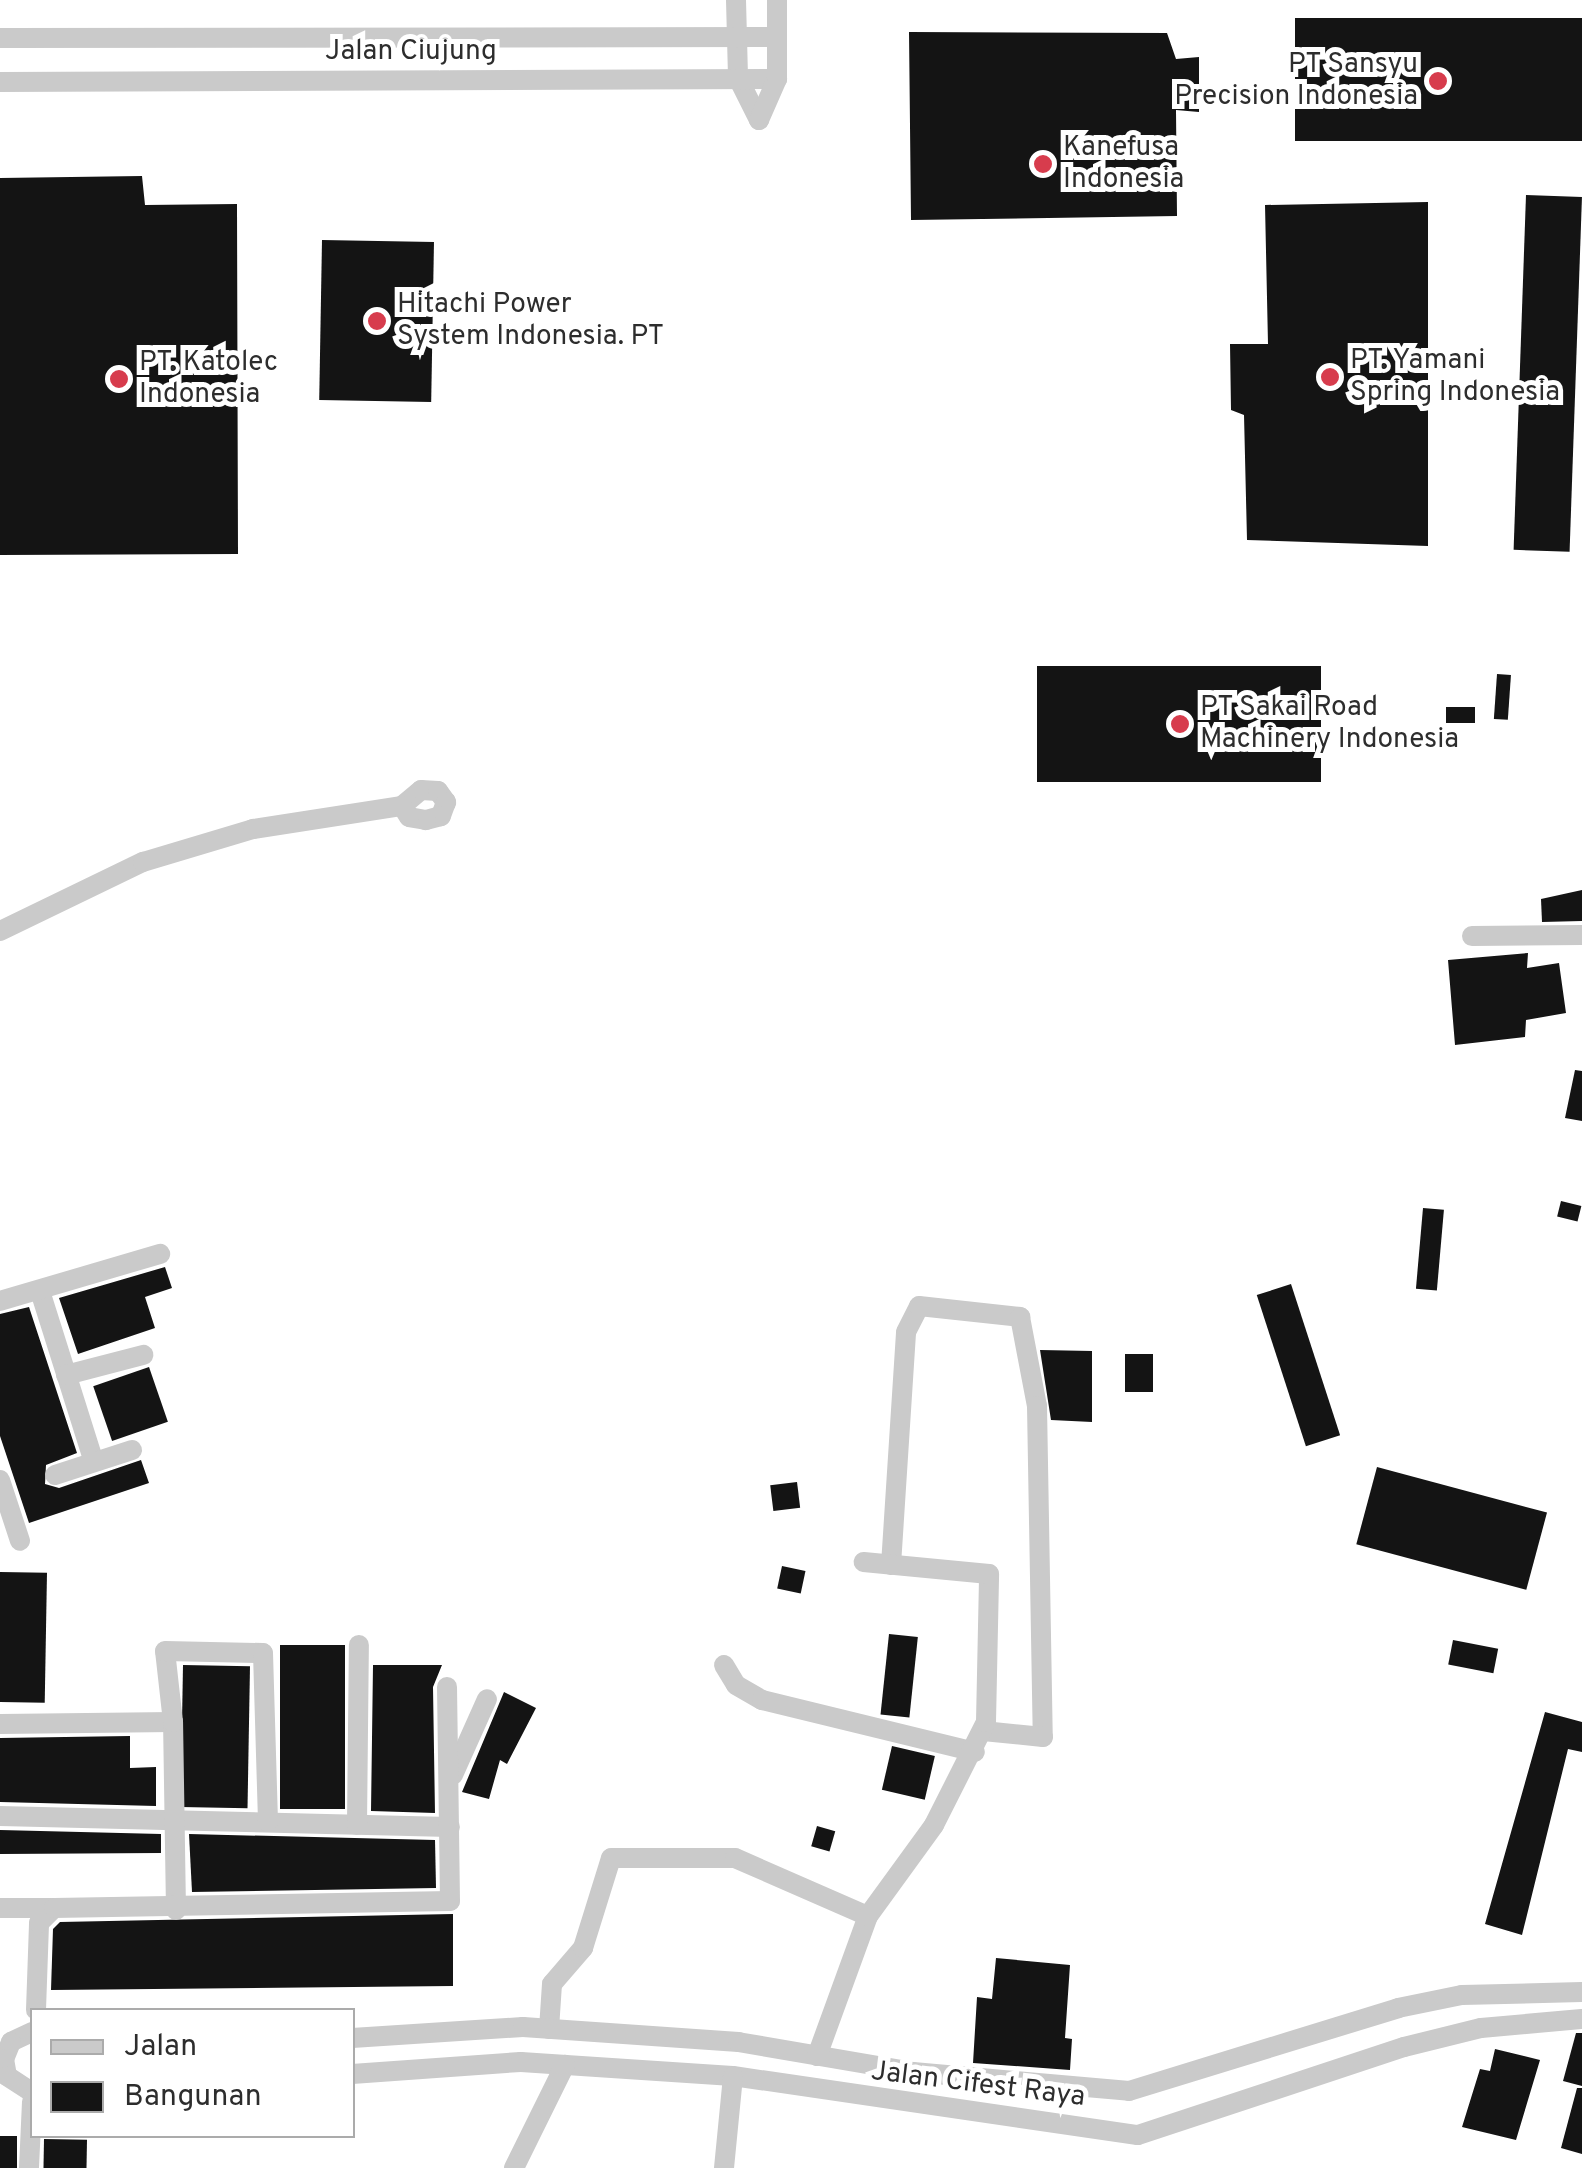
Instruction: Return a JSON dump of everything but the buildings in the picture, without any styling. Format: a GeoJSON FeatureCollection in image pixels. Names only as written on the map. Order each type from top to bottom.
{"type":"FeatureCollection","features":[{"type":"Feature","properties":{"kind":"street"},"geometry":{"type":"LineString","coordinates":[[736,0],[738,78],[759,120],[777,79],[777,0]]}},
{"type":"Feature","properties":{"kind":"street"},"geometry":{"type":"LineString","coordinates":[[0,38],[777,37]]}},
{"type":"Feature","properties":{"kind":"street","name":"Jalan Ciujung"},"geometry":{"type":"LineString","coordinates":[[0,82],[777,79]]}},
{"type":"Feature","properties":{"kind":"street"},"geometry":{"type":"LineString","coordinates":[[0,931],[142,862],[254,830],[402,806]]}},
{"type":"Feature","properties":{"kind":"street"},"geometry":{"type":"LineString","coordinates":[[1472,936],[1582,935]]}},
{"type":"Feature","properties":{"kind":"street"},"geometry":{"type":"LineString","coordinates":[[0,1300],[160,1254]]}},
{"type":"Feature","properties":{"kind":"street"},"geometry":{"type":"LineString","coordinates":[[40,1291],[94,1462]]}},
{"type":"Feature","properties":{"kind":"street"},"geometry":{"type":"LineString","coordinates":[[891,1565],[906,1332],[919,1306],[1020,1317],[1037,1406],[1043,1737],[983,1731]]}},
{"type":"Feature","properties":{"kind":"street"},"geometry":{"type":"LineString","coordinates":[[66,1375],[143,1354]]}},
{"type":"Feature","properties":{"kind":"street"},"geometry":{"type":"LineString","coordinates":[[54,1475],[132,1450]]}},
{"type":"Feature","properties":{"kind":"street"},"geometry":{"type":"LineString","coordinates":[[0,1480],[20,1541]]}},
{"type":"Feature","properties":{"kind":"street"},"geometry":{"type":"LineString","coordinates":[[818,2056],[868,1916],[934,1825],[983,1731],[989,1574],[864,1562]]}},
{"type":"Feature","properties":{"kind":"street"},"geometry":{"type":"LineString","coordinates":[[356,1825],[358,1645]]}},
{"type":"Feature","properties":{"kind":"street"},"geometry":{"type":"LineString","coordinates":[[176,1910],[173,1722],[163,1652],[263,1653],[268,1822]]}},
{"type":"Feature","properties":{"kind":"street"},"geometry":{"type":"LineString","coordinates":[[724,1665],[736,1684],[762,1700],[975,1752]]}},
{"type":"Feature","properties":{"kind":"street"},"geometry":{"type":"LineString","coordinates":[[0,1908],[176,1910],[445,1903],[454,1890],[447,1687]]}},
{"type":"Feature","properties":{"kind":"street"},"geometry":{"type":"LineString","coordinates":[[450,1783],[487,1699]]}},
{"type":"Feature","properties":{"kind":"street"},"geometry":{"type":"LineString","coordinates":[[0,1724],[173,1722]]}},
{"type":"Feature","properties":{"kind":"street"},"geometry":{"type":"LineString","coordinates":[[0,1816],[450,1826]]}},
{"type":"Feature","properties":{"kind":"street"},"geometry":{"type":"LineString","coordinates":[[549,2029],[552,1984],[583,1948],[611,1858],[735,1858],[868,1916]]}},
{"type":"Feature","properties":{"kind":"street"},"geometry":{"type":"LineString","coordinates":[[36,2008],[39,1923],[54,1908]]}},
{"type":"Feature","properties":{"kind":"street","name":"Jalan Cifest Raya"},"geometry":{"type":"LineString","coordinates":[[355,2038],[523,2027],[738,2042],[1038,2086],[1129,2091],[1398,2008],[1462,1996],[1582,1992]]}},
{"type":"Feature","properties":{"kind":"street","name":"Jalan Cifest Raya"},"geometry":{"type":"LineString","coordinates":[[355,2074],[520,2062],[733,2076],[1138,2135],[1404,2047],[1481,2028],[1582,2019]]}},
{"type":"Feature","properties":{"kind":"street"},"geometry":{"type":"LineString","coordinates":[[520,2062],[523,2027]]}},
{"type":"Feature","properties":{"kind":"street"},"geometry":{"type":"LineString","coordinates":[[30,2033],[6,2042],[4,2059],[4,2076],[30,2091]]}},
{"type":"Feature","properties":{"kind":"street"},"geometry":{"type":"LineString","coordinates":[[514,2168],[565,2065]]}},
{"type":"Feature","properties":{"kind":"street"},"geometry":{"type":"LineString","coordinates":[[724,2168],[733,2076]]}},
{"type":"Feature","properties":{"kind":"street"},"geometry":{"type":"LineString","coordinates":[[29,2168],[30,2138]]}},
{"type":"Feature","properties":{"kind":"place","name":"PT Sansyu Precision Indonesia"},"geometry":{"type":"Point","coordinates":[1438,81]}},
{"type":"Feature","properties":{"kind":"place","name":"Kanefusa Indonesia"},"geometry":{"type":"Point","coordinates":[1043,164]}},
{"type":"Feature","properties":{"kind":"place","name":"Hitachi Power System Indonesia. PT"},"geometry":{"type":"Point","coordinates":[377,321]}},
{"type":"Feature","properties":{"kind":"place","name":"PT. Yamani Spring Indonesia"},"geometry":{"type":"Point","coordinates":[1330,377]}},
{"type":"Feature","properties":{"kind":"place","name":"PT. Katolec Indonesia"},"geometry":{"type":"Point","coordinates":[119,379]}},
{"type":"Feature","properties":{"kind":"place","name":"PT Sakai Road Machinery Indonesia"},"geometry":{"type":"Point","coordinates":[1180,724]}}]}
